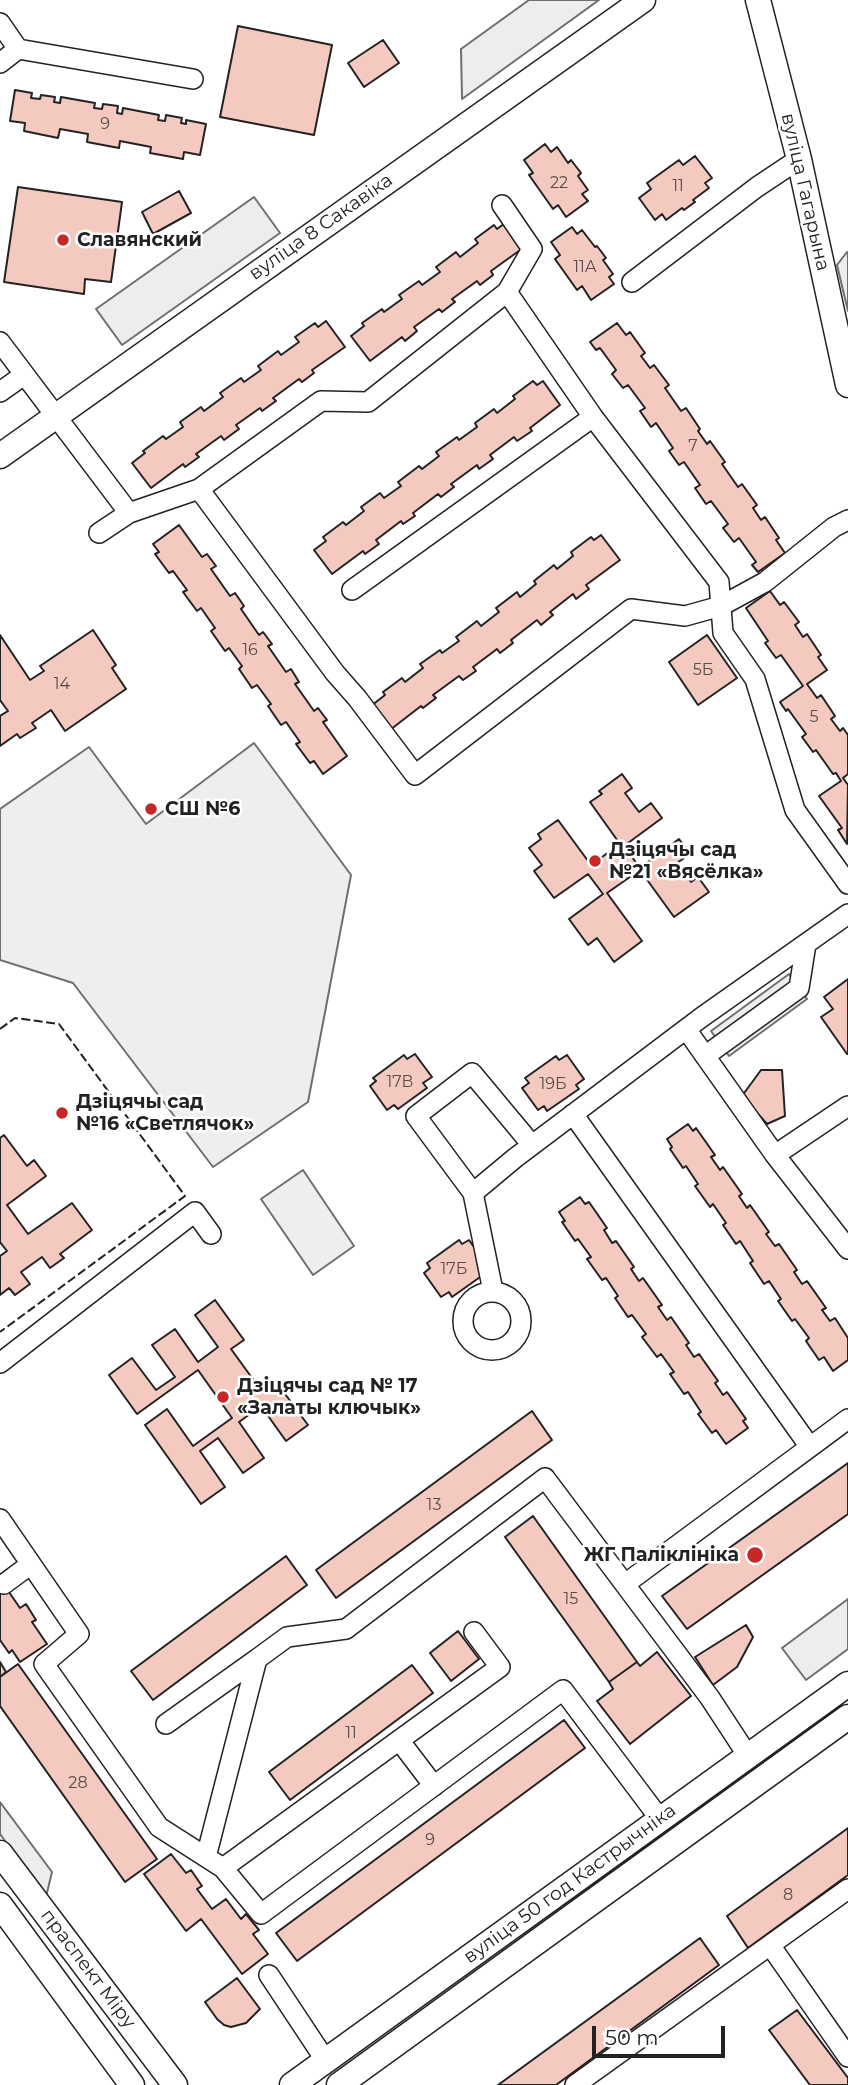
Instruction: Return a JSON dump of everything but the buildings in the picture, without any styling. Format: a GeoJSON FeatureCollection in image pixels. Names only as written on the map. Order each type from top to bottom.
{"type":"FeatureCollection","features":[{"type":"Feature","properties":{"kind":"main road","name":"вуліца 8 Сакавіка"},"geometry":{"type":"LineString","coordinates":[[0,456],[643,0]]}},
{"type":"Feature","properties":{"kind":"main road","name":"вуліца Гагарына"},"geometry":{"type":"LineString","coordinates":[[758,0],[799,159],[848,384]]}},
{"type":"Feature","properties":{"kind":"main road","name":"вуліца 50 год Кастрычніка"},"geometry":{"type":"LineString","coordinates":[[292,2085],[848,1684]]}},
{"type":"Feature","properties":{"kind":"main road","name":"вуліца 50 год Кастрычніка"},"geometry":{"type":"LineString","coordinates":[[339,2085],[848,1717]]}},
{"type":"Feature","properties":{"kind":"main road","name":"праспект Міру"},"geometry":{"type":"LineString","coordinates":[[0,1853],[175,2085]]}},
{"type":"Feature","properties":{"kind":"main road","name":"праспект Міру"},"geometry":{"type":"LineString","coordinates":[[0,1905],[132,2085]]}},
{"type":"Feature","properties":{"kind":"street"},"geometry":{"type":"LineString","coordinates":[[0,23],[18,49],[193,79]]}},
{"type":"Feature","properties":{"kind":"street"},"geometry":{"type":"LineString","coordinates":[[0,63],[18,49]]}},
{"type":"Feature","properties":{"kind":"street"},"geometry":{"type":"LineString","coordinates":[[632,282],[757,187],[799,159]]}},
{"type":"Feature","properties":{"kind":"street"},"geometry":{"type":"LineString","coordinates":[[99,533],[129,513],[199,489],[321,401],[368,402],[507,292],[532,249],[502,205]]}},
{"type":"Feature","properties":{"kind":"street"},"geometry":{"type":"LineString","coordinates":[[507,292],[593,417],[719,582],[723,633],[755,679],[794,810],[848,884]]}},
{"type":"Feature","properties":{"kind":"street"},"geometry":{"type":"LineString","coordinates":[[0,342],[129,513]]}},
{"type":"Feature","properties":{"kind":"street"},"geometry":{"type":"LineString","coordinates":[[0,392],[24,375]]}},
{"type":"Feature","properties":{"kind":"street"},"geometry":{"type":"LineString","coordinates":[[352,590],[593,417]]}},
{"type":"Feature","properties":{"kind":"street"},"geometry":{"type":"LineString","coordinates":[[199,489],[335,673],[415,775],[631,609],[685,616],[721,606],[765,582],[834,527],[848,520]]}},
{"type":"Feature","properties":{"kind":"street"},"geometry":{"type":"LineString","coordinates":[[474,1193],[532,1145],[686,1029],[848,914]]}},
{"type":"Feature","properties":{"kind":"street"},"geometry":{"type":"LineString","coordinates":[[705,1056],[799,988],[806,944]]}},
{"type":"Feature","properties":{"kind":"street"},"geometry":{"type":"LineString","coordinates":[[686,1029],[775,1155],[848,1249]]}},
{"type":"Feature","properties":{"kind":"street"},"geometry":{"type":"LineString","coordinates":[[492,1292],[474,1193],[416,1116],[472,1073],[532,1145]]}},
{"type":"Feature","properties":{"kind":"street"},"geometry":{"type":"LineString","coordinates":[[775,1155],[848,1105]]}},
{"type":"Feature","properties":{"kind":"street"},"geometry":{"type":"LineString","coordinates":[[573,1114],[810,1447]]}},
{"type":"Feature","properties":{"kind":"street"},"geometry":{"type":"LineString","coordinates":[[0,1363],[195,1212],[211,1234]]}},
{"type":"Feature","properties":{"kind":"street"},"geometry":{"type":"LineString","coordinates":[[625,1584],[848,1419]]}},
{"type":"Feature","properties":{"kind":"street"},"geometry":{"type":"LineString","coordinates":[[166,1724],[287,1637],[346,1629],[545,1478],[710,1698],[748,1756]]}},
{"type":"Feature","properties":{"kind":"street"},"geometry":{"type":"LineString","coordinates":[[0,1519],[79,1634],[44,1664],[159,1827],[223,1868],[261,1914],[563,1690],[660,1819]]}},
{"type":"Feature","properties":{"kind":"street"},"geometry":{"type":"LineString","coordinates":[[4,1584],[31,1564]]}},
{"type":"Feature","properties":{"kind":"street"},"geometry":{"type":"LineString","coordinates":[[223,1868],[500,1667],[474,1632]]}},
{"type":"Feature","properties":{"kind":"street"},"geometry":{"type":"LineString","coordinates":[[206,1857],[257,1659]]}},
{"type":"Feature","properties":{"kind":"street"},"geometry":{"type":"LineString","coordinates":[[399,1740],[434,1786]]}},
{"type":"Feature","properties":{"kind":"street"},"geometry":{"type":"LineString","coordinates":[[575,2085],[848,1889]]}},
{"type":"Feature","properties":{"kind":"street"},"geometry":{"type":"LineString","coordinates":[[770,1945],[848,2057]]}},
{"type":"Feature","properties":{"kind":"street"},"geometry":{"type":"LineString","coordinates":[[269,1975],[326,2061]]}},
{"type":"Feature","properties":{"kind":"shaded area"},"geometry":{"type":"Polygon","coordinates":[[[529,0],[599,0],[462,99],[461,49],[529,0]]]}},
{"type":"Feature","properties":{"kind":"shaded area"},"geometry":{"type":"Polygon","coordinates":[[[254,197],[280,233],[122,345],[96,309],[254,197]]]}},
{"type":"Feature","properties":{"kind":"shaded area"},"geometry":{"type":"Polygon","coordinates":[[[847,252],[848,255],[848,311],[837,265],[847,252]]]}},
{"type":"Feature","properties":{"kind":"shaded area","name":"СШ №6"},"geometry":{"type":"Polygon","coordinates":[[[254,743],[351,875],[308,1102],[213,1167],[73,983],[0,960],[0,809],[89,747],[146,824],[254,743]]]}},
{"type":"Feature","properties":{"kind":"shaded area"},"geometry":{"type":"Polygon","coordinates":[[[789,974],[807,999],[729,1056],[711,1031],[789,974]]]}},
{"type":"Feature","properties":{"kind":"shaded area"},"geometry":{"type":"Polygon","coordinates":[[[303,1170],[354,1246],[313,1275],[261,1199],[303,1170]]]}},
{"type":"Feature","properties":{"kind":"shaded area"},"geometry":{"type":"Polygon","coordinates":[[[848,1599],[848,1649],[806,1680],[782,1648],[848,1599]]]}},
{"type":"Feature","properties":{"kind":"shaded area"},"geometry":{"type":"Polygon","coordinates":[[[0,1802],[52,1872],[46,1897],[0,1834],[0,1802]]]}},
{"type":"Feature","properties":{"kind":"fence"},"geometry":{"type":"LineString","coordinates":[[0,1029],[15,1018],[59,1024],[185,1196],[0,1332]]}},
{"type":"Feature","properties":{"kind":"place","name":"Славянский"},"geometry":{"type":"Point","coordinates":[63,240]}},
{"type":"Feature","properties":{"kind":"place","name":"СШ №6"},"geometry":{"type":"Point","coordinates":[151,809]}},
{"type":"Feature","properties":{"kind":"place","name":"Дзіцячы сад №21 «Вясёлка»"},"geometry":{"type":"Point","coordinates":[595,861]}},
{"type":"Feature","properties":{"kind":"place","name":"Дзіцячы сад №16 «Светлячок»"},"geometry":{"type":"Point","coordinates":[62,1113]}},
{"type":"Feature","properties":{"kind":"place","name":"Дзіцячы сад № 17 «Залаты ключык»"},"geometry":{"type":"Point","coordinates":[223,1397]}},
{"type":"Feature","properties":{"kind":"place","name":"ЖГ Паліклініка"},"geometry":{"type":"Point","coordinates":[755,1555]}}]}
